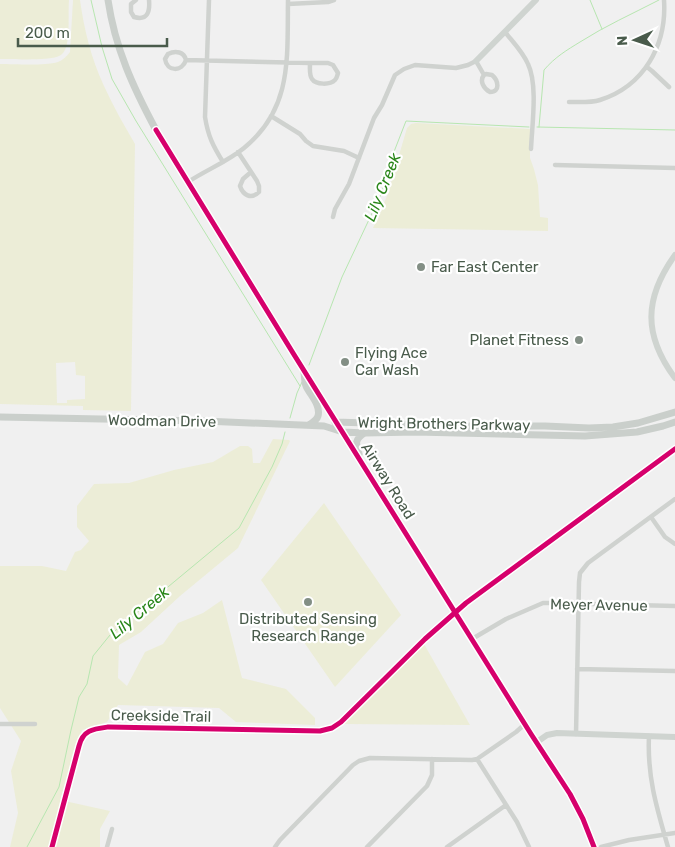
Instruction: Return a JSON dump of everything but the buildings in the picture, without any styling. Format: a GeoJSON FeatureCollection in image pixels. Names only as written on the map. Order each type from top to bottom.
{"type":"FeatureCollection","features":[{"type":"Feature","properties":{"kind":"main road","name":"Airway Road"},"geometry":{"type":"LineString","coordinates":[[108,0],[114,33],[128,74],[156,130],[361,462],[570,794],[583,819],[594,847]]}},
{"type":"Feature","properties":{"kind":"main road"},"geometry":{"type":"LineString","coordinates":[[304,370],[305,385],[317,407],[318,416],[317,419],[308,425]]}},
{"type":"Feature","properties":{"kind":"main road","name":"Wright Brothers Parkway"},"geometry":{"type":"LineString","coordinates":[[324,426],[403,424],[589,428],[638,424],[675,412]]}},
{"type":"Feature","properties":{"kind":"main road","name":"Woodman Drive"},"geometry":{"type":"LineString","coordinates":[[0,417],[204,421],[324,426]]}},
{"type":"Feature","properties":{"kind":"main road","name":"Wright Brothers Parkway"},"geometry":{"type":"LineString","coordinates":[[324,426],[340,427],[365,433],[598,435],[637,432],[675,422]]}},
{"type":"Feature","properties":{"kind":"main road"},"geometry":{"type":"LineString","coordinates":[[361,462],[357,441],[359,436],[365,433]]}},
{"type":"Feature","properties":{"kind":"street"},"geometry":{"type":"LineString","coordinates":[[136,0],[131,4],[131,12],[134,16],[140,18],[148,13],[150,8],[149,0]]}},
{"type":"Feature","properties":{"kind":"street"},"geometry":{"type":"LineString","coordinates":[[209,0],[205,117],[207,132],[222,162]]}},
{"type":"Feature","properties":{"kind":"street"},"geometry":{"type":"LineString","coordinates":[[188,182],[238,152],[260,132],[271,116],[282,90],[287,63],[288,2],[328,2],[334,0]]}},
{"type":"Feature","properties":{"kind":"street"},"geometry":{"type":"LineString","coordinates":[[333,218],[335,209],[349,184],[374,118],[395,75],[409,66],[421,65],[450,69],[476,61],[536,0]]}},
{"type":"Feature","properties":{"kind":"street"},"geometry":{"type":"LineString","coordinates":[[569,102],[600,100],[630,84],[638,77],[656,49],[663,29],[665,19],[664,0]]}},
{"type":"Feature","properties":{"kind":"street"},"geometry":{"type":"LineString","coordinates":[[506,32],[528,63],[531,72],[533,96],[531,149]]}},
{"type":"Feature","properties":{"kind":"street"},"geometry":{"type":"LineString","coordinates":[[175,52],[183,54],[186,60],[182,67],[176,68],[169,67],[165,59],[168,54],[175,52]]}},
{"type":"Feature","properties":{"kind":"street"},"geometry":{"type":"LineString","coordinates":[[186,60],[328,63],[333,65],[338,73],[336,79],[329,83],[317,83],[311,78],[310,63]]}},
{"type":"Feature","properties":{"kind":"street"},"geometry":{"type":"LineString","coordinates":[[476,61],[484,75]]}},
{"type":"Feature","properties":{"kind":"street"},"geometry":{"type":"LineString","coordinates":[[646,67],[652,70],[669,87]]}},
{"type":"Feature","properties":{"kind":"street"},"geometry":{"type":"LineString","coordinates":[[271,116],[300,134],[313,146],[344,152],[359,158]]}},
{"type":"Feature","properties":{"kind":"street"},"geometry":{"type":"LineString","coordinates":[[238,152],[257,181],[260,190],[257,195],[251,196],[245,194],[240,186],[243,179],[251,172]]}},
{"type":"Feature","properties":{"kind":"street"},"geometry":{"type":"LineString","coordinates":[[555,165],[675,168]]}},
{"type":"Feature","properties":{"kind":"street"},"geometry":{"type":"LineString","coordinates":[[675,255],[658,283],[652,312],[655,341],[661,356],[673,369],[675,378]]}},
{"type":"Feature","properties":{"kind":"street"},"geometry":{"type":"LineString","coordinates":[[576,734],[579,577],[588,563],[675,500]]}},
{"type":"Feature","properties":{"kind":"street"},"geometry":{"type":"LineString","coordinates":[[651,517],[665,537],[675,544]]}},
{"type":"Feature","properties":{"kind":"street","name":"Meyer Avenue"},"geometry":{"type":"LineString","coordinates":[[472,639],[506,619],[537,605],[550,603],[675,606]]}},
{"type":"Feature","properties":{"kind":"street"},"geometry":{"type":"LineString","coordinates":[[577,668],[675,671]]}},
{"type":"Feature","properties":{"kind":"street"},"geometry":{"type":"LineString","coordinates":[[0,724],[35,724]]}},
{"type":"Feature","properties":{"kind":"street"},"geometry":{"type":"LineString","coordinates":[[275,847],[359,761],[370,758],[466,761],[477,759],[525,724]]}},
{"type":"Feature","properties":{"kind":"street"},"geometry":{"type":"LineString","coordinates":[[537,742],[552,734],[675,737]]}},
{"type":"Feature","properties":{"kind":"street"},"geometry":{"type":"LineString","coordinates":[[649,736],[652,787],[668,847]]}},
{"type":"Feature","properties":{"kind":"street"},"geometry":{"type":"LineString","coordinates":[[367,847],[426,786],[432,775],[432,759]]}},
{"type":"Feature","properties":{"kind":"street"},"geometry":{"type":"LineString","coordinates":[[477,759],[506,805],[529,847]]}},
{"type":"Feature","properties":{"kind":"street"},"geometry":{"type":"LineString","coordinates":[[447,847],[506,805]]}},
{"type":"Feature","properties":{"kind":"street"},"geometry":{"type":"LineString","coordinates":[[107,847],[112,829]]}},
{"type":"Feature","properties":{"kind":"street"},"geometry":{"type":"LineString","coordinates":[[601,847],[629,840],[675,833]]}},
{"type":"Feature","properties":{"kind":"green space"},"geometry":{"type":"Polygon","coordinates":[[[0,0],[69,0],[68,37],[63,53],[54,58],[47,59],[0,59],[0,0]]]}},
{"type":"Feature","properties":{"kind":"green space"},"geometry":{"type":"Polygon","coordinates":[[[73,0],[80,0],[86,33],[95,65],[111,101],[135,144],[131,411],[83,410],[83,406],[0,404],[0,64],[58,62],[70,52],[73,0]],[[75,362],[56,363],[57,403],[67,403],[67,400],[85,399],[85,376],[76,375],[75,362]]]}},
{"type":"Feature","properties":{"kind":"green space"},"geometry":{"type":"Polygon","coordinates":[[[411,124],[530,129],[530,158],[538,185],[540,217],[548,218],[548,231],[373,228],[387,196],[407,128],[411,124]]]}},
{"type":"Feature","properties":{"kind":"green space"},"geometry":{"type":"Polygon","coordinates":[[[273,439],[290,441],[238,548],[180,596],[141,632],[119,645],[118,678],[127,686],[145,652],[163,644],[178,623],[203,613],[222,600],[242,678],[286,689],[315,718],[315,725],[236,722],[219,708],[118,705],[107,722],[82,730],[60,800],[110,811],[100,829],[100,847],[10,847],[18,813],[11,771],[21,741],[0,708],[0,566],[42,566],[66,571],[75,552],[81,550],[89,541],[77,527],[77,506],[94,484],[129,483],[174,470],[213,462],[240,446],[248,446],[252,449],[253,463],[260,463],[273,439]]]}},
{"type":"Feature","properties":{"kind":"green space"},"geometry":{"type":"Polygon","coordinates":[[[324,503],[401,615],[335,687],[261,580],[324,503]]]}},
{"type":"Feature","properties":{"kind":"green space"},"geometry":{"type":"Polygon","coordinates":[[[424,644],[470,725],[342,724],[424,644]]]}},
{"type":"Feature","properties":{"kind":"waterway"},"geometry":{"type":"LineString","coordinates":[[91,0],[112,79],[300,386]]}},
{"type":"Feature","properties":{"kind":"waterway"},"geometry":{"type":"LineString","coordinates":[[590,0],[602,29]]}},
{"type":"Feature","properties":{"kind":"waterway"},"geometry":{"type":"LineString","coordinates":[[539,127],[544,70],[548,65],[589,36],[659,0]]}},
{"type":"Feature","properties":{"kind":"waterway","name":"Lily Creek"},"geometry":{"type":"LineString","coordinates":[[309,365],[342,277],[382,192],[390,162],[406,121],[529,127]]}},
{"type":"Feature","properties":{"kind":"waterway"},"geometry":{"type":"LineString","coordinates":[[537,127],[675,130]]}},
{"type":"Feature","properties":{"kind":"waterway","name":"Lily Creek"},"geometry":{"type":"LineString","coordinates":[[290,418],[302,382]]}},
{"type":"Feature","properties":{"kind":"waterway","name":"Lily Creek"},"geometry":{"type":"LineString","coordinates":[[27,847],[59,787],[79,697],[87,684],[93,656],[110,635],[239,528],[272,467],[285,432]]}},
{"type":"Feature","properties":{"kind":"cycle path"},"geometry":{"type":"LineString","coordinates":[[156,130],[293,353],[570,794],[583,819],[594,847]]}},
{"type":"Feature","properties":{"kind":"cycle path","name":"Creekside Trail"},"geometry":{"type":"LineString","coordinates":[[52,847],[79,746],[83,737],[89,731],[108,727],[320,731],[332,728],[341,722],[425,639],[466,603],[675,449]]}},
{"type":"Feature","properties":{"kind":"place","name":"Far East Center"},"geometry":{"type":"Point","coordinates":[421,267]}},
{"type":"Feature","properties":{"kind":"place","name":"Planet Fitness"},"geometry":{"type":"Point","coordinates":[579,340]}},
{"type":"Feature","properties":{"kind":"place","name":"Flying Ace Car Wash"},"geometry":{"type":"Point","coordinates":[345,362]}},
{"type":"Feature","properties":{"kind":"place","name":"Distributed Sensing Research Range"},"geometry":{"type":"Point","coordinates":[308,602]}}]}
